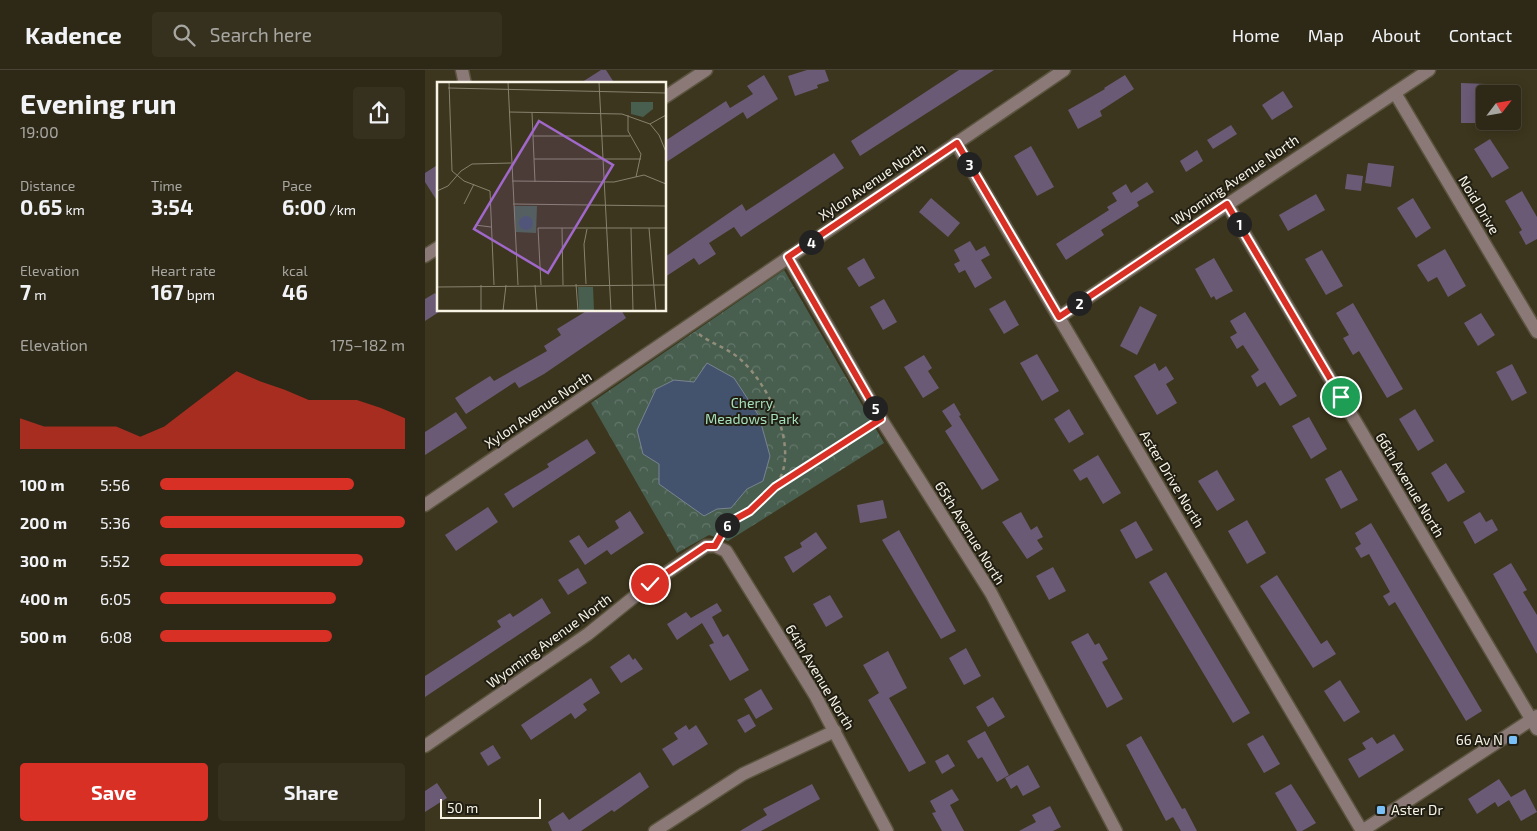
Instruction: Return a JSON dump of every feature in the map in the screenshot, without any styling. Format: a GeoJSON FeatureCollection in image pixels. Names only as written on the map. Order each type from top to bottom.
{"type":"FeatureCollection","features":[{"type":"Feature","properties":{"kind":"street"},"geometry":{"type":"LineString","coordinates":[[666,96],[706,70]]}},
{"type":"Feature","properties":{"kind":"street","name":"Xylon Avenue North"},"geometry":{"type":"LineString","coordinates":[[425,505],[1065,70]]}},
{"type":"Feature","properties":{"kind":"street","name":"Wyoming Avenue North"},"geometry":{"type":"LineString","coordinates":[[1059,317],[1429,70]]}},
{"type":"Feature","properties":{"kind":"street","name":"Noid Drive"},"geometry":{"type":"LineString","coordinates":[[1395,92],[1537,332]]}},
{"type":"Feature","properties":{"kind":"street","name":"Aster Drive North"},"geometry":{"type":"LineString","coordinates":[[957,143],[1362,831]]}},
{"type":"Feature","properties":{"kind":"street","name":"66th Avenue North"},"geometry":{"type":"LineString","coordinates":[[1227,204],[1535,722]]}},
{"type":"Feature","properties":{"kind":"street"},"geometry":{"type":"LineString","coordinates":[[425,256],[437,248]]}},
{"type":"Feature","properties":{"kind":"street","name":"65th Avenue North"},"geometry":{"type":"LineString","coordinates":[[788,257],[881,419],[991,593],[1116,831]]}},
{"type":"Feature","properties":{"kind":"street","name":"Wyoming Avenue North"},"geometry":{"type":"LineString","coordinates":[[425,746],[588,634],[650,584],[706,546],[715,546]]}},
{"type":"Feature","properties":{"kind":"street","name":"64th Avenue North"},"geometry":{"type":"LineString","coordinates":[[715,546],[726,551],[815,695],[887,831]]}},
{"type":"Feature","properties":{"kind":"street"},"geometry":{"type":"LineString","coordinates":[[1362,831],[1535,722]]}},
{"type":"Feature","properties":{"kind":"street"},"geometry":{"type":"LineString","coordinates":[[655,831],[743,774],[835,732]]}},
{"type":"Feature","properties":{"kind":"path"},"geometry":{"type":"LineString","coordinates":[[688,326],[712,344],[732,353],[742,362],[765,392],[777,413],[784,436],[787,457],[782,476],[775,487]]}},
{"type":"Feature","properties":{"kind":"path"},"geometry":{"type":"LineString","coordinates":[[715,546],[728,523],[750,511],[775,487],[881,419]]}},
{"type":"Feature","properties":{"kind":"green space","name":"Cherry Meadows Park"},"geometry":{"type":"Polygon","coordinates":[[[784,270],[884,443],[728,541],[709,535],[677,553],[591,403],[784,270]]]}},
{"type":"Feature","properties":{"kind":"water"},"geometry":{"type":"Polygon","coordinates":[[[707,363],[734,378],[759,416],[770,456],[763,481],[747,489],[731,508],[717,509],[704,516],[659,484],[659,464],[643,454],[637,430],[656,389],[674,380],[694,382],[707,363]]]}},
{"type":"Feature","properties":{"kind":"building"},"geometry":{"type":"Polygon","coordinates":[[[601,70],[606,70],[614,82],[582,82],[601,70]]]}},
{"type":"Feature","properties":{"kind":"building"},"geometry":{"type":"Polygon","coordinates":[[[807,70],[825,70],[829,81],[817,85],[818,88],[795,96],[788,76],[807,70]]]}},
{"type":"Feature","properties":{"kind":"building"},"geometry":{"type":"Polygon","coordinates":[[[959,70],[994,70],[860,156],[851,141],[959,70]]]}},
{"type":"Feature","properties":{"kind":"building"},"geometry":{"type":"Polygon","coordinates":[[[764,75],[778,99],[747,119],[743,112],[666,162],[666,140],[726,101],[730,108],[753,94],[747,86],[764,75]]]}},
{"type":"Feature","properties":{"kind":"building"},"geometry":{"type":"Polygon","coordinates":[[[1125,75],[1134,89],[1100,111],[1102,116],[1078,129],[1068,110],[1125,75]]]}},
{"type":"Feature","properties":{"kind":"building"},"geometry":{"type":"Polygon","coordinates":[[[1461,83],[1487,84],[1476,85],[1476,123],[1461,123],[1461,83]]]}},
{"type":"Feature","properties":{"kind":"building"},"geometry":{"type":"Polygon","coordinates":[[[1283,91],[1293,107],[1272,120],[1262,105],[1283,91]]]}},
{"type":"Feature","properties":{"kind":"building"},"geometry":{"type":"Polygon","coordinates":[[[1231,125],[1237,134],[1213,149],[1207,140],[1231,125]]]}},
{"type":"Feature","properties":{"kind":"building"},"geometry":{"type":"Polygon","coordinates":[[[1490,139],[1509,168],[1492,178],[1474,149],[1490,139]]]}},
{"type":"Feature","properties":{"kind":"building"},"geometry":{"type":"Polygon","coordinates":[[[1031,146],[1054,187],[1037,196],[1014,156],[1031,146]]]}},
{"type":"Feature","properties":{"kind":"building"},"geometry":{"type":"Polygon","coordinates":[[[1197,150],[1203,161],[1186,172],[1180,161],[1197,150]]]}},
{"type":"Feature","properties":{"kind":"building"},"geometry":{"type":"Polygon","coordinates":[[[834,153],[844,168],[741,237],[734,227],[709,243],[716,254],[699,265],[694,258],[666,276],[666,256],[742,204],[746,211],[834,153]]]}},
{"type":"Feature","properties":{"kind":"building"},"geometry":{"type":"Polygon","coordinates":[[[1368,163],[1394,166],[1391,187],[1365,183],[1368,163]]]}},
{"type":"Feature","properties":{"kind":"building"},"geometry":{"type":"Polygon","coordinates":[[[437,165],[437,201],[425,182],[425,173],[437,165]]]}},
{"type":"Feature","properties":{"kind":"building"},"geometry":{"type":"Polygon","coordinates":[[[1347,174],[1363,176],[1361,191],[1345,189],[1347,174]]]}},
{"type":"Feature","properties":{"kind":"building"},"geometry":{"type":"Polygon","coordinates":[[[1147,182],[1154,192],[1137,202],[1139,206],[1101,230],[1104,235],[1066,260],[1056,244],[1109,210],[1107,207],[1117,201],[1112,193],[1126,184],[1131,193],[1147,182]]]}},
{"type":"Feature","properties":{"kind":"building"},"geometry":{"type":"Polygon","coordinates":[[[1522,191],[1537,217],[1537,239],[1526,245],[1519,232],[1522,230],[1505,201],[1522,191]]]}},
{"type":"Feature","properties":{"kind":"building"},"geometry":{"type":"Polygon","coordinates":[[[1316,194],[1325,210],[1288,231],[1279,215],[1316,194]]]}},
{"type":"Feature","properties":{"kind":"building"},"geometry":{"type":"Polygon","coordinates":[[[931,198],[960,223],[948,237],[919,212],[931,198]]]}},
{"type":"Feature","properties":{"kind":"building"},"geometry":{"type":"Polygon","coordinates":[[[1413,198],[1431,228],[1416,238],[1397,208],[1413,198]]]}},
{"type":"Feature","properties":{"kind":"building"},"geometry":{"type":"Polygon","coordinates":[[[970,241],[976,251],[985,246],[990,255],[981,260],[992,278],[975,288],[965,270],[959,273],[954,264],[960,261],[954,250],[970,241]]]}},
{"type":"Feature","properties":{"kind":"building"},"geometry":{"type":"Polygon","coordinates":[[[1445,249],[1466,286],[1448,297],[1437,277],[1428,282],[1417,265],[1445,249]]]}},
{"type":"Feature","properties":{"kind":"building"},"geometry":{"type":"Polygon","coordinates":[[[1322,250],[1343,286],[1326,295],[1305,259],[1322,250]]]}},
{"type":"Feature","properties":{"kind":"building"},"geometry":{"type":"Polygon","coordinates":[[[864,258],[875,278],[859,287],[847,268],[864,258]]]}},
{"type":"Feature","properties":{"kind":"building"},"geometry":{"type":"Polygon","coordinates":[[[1214,258],[1233,291],[1216,300],[1214,296],[1211,298],[1195,269],[1214,258]]]}},
{"type":"Feature","properties":{"kind":"building"},"geometry":{"type":"Polygon","coordinates":[[[435,293],[437,296],[437,311],[439,312],[425,321],[425,299],[435,293]]]}},
{"type":"Feature","properties":{"kind":"building"},"geometry":{"type":"Polygon","coordinates":[[[884,299],[897,322],[883,330],[870,307],[884,299]]]}},
{"type":"Feature","properties":{"kind":"building"},"geometry":{"type":"Polygon","coordinates":[[[1005,300],[1019,325],[1004,334],[989,309],[1005,300]]]}},
{"type":"Feature","properties":{"kind":"building"},"geometry":{"type":"Polygon","coordinates":[[[1353,303],[1403,389],[1387,398],[1359,351],[1353,355],[1343,338],[1349,335],[1336,313],[1353,303]]]}},
{"type":"Feature","properties":{"kind":"building"},"geometry":{"type":"Polygon","coordinates":[[[1140,306],[1157,315],[1137,355],[1120,346],[1140,306]]]}},
{"type":"Feature","properties":{"kind":"building"},"geometry":{"type":"Polygon","coordinates":[[[586,311],[622,311],[626,318],[544,374],[519,388],[515,382],[466,414],[455,398],[490,376],[494,381],[547,351],[544,346],[561,335],[557,329],[586,311]]]}},
{"type":"Feature","properties":{"kind":"building"},"geometry":{"type":"Polygon","coordinates":[[[1245,312],[1297,396],[1280,406],[1265,382],[1257,387],[1251,376],[1259,370],[1243,345],[1237,349],[1230,337],[1237,333],[1230,321],[1245,312]]]}},
{"type":"Feature","properties":{"kind":"building"},"geometry":{"type":"Polygon","coordinates":[[[1481,313],[1495,335],[1478,346],[1464,323],[1481,313]]]}},
{"type":"Feature","properties":{"kind":"building"},"geometry":{"type":"Polygon","coordinates":[[[1037,354],[1059,391],[1042,401],[1020,363],[1037,354]]]}},
{"type":"Feature","properties":{"kind":"building"},"geometry":{"type":"Polygon","coordinates":[[[924,355],[932,368],[928,371],[939,388],[923,398],[904,367],[924,355]]]}},
{"type":"Feature","properties":{"kind":"building"},"geometry":{"type":"Polygon","coordinates":[[[1155,363],[1159,371],[1166,366],[1174,379],[1166,384],[1177,403],[1157,415],[1134,376],[1155,363]]]}},
{"type":"Feature","properties":{"kind":"building"},"geometry":{"type":"Polygon","coordinates":[[[1512,364],[1527,393],[1512,401],[1496,372],[1512,364]]]}},
{"type":"Feature","properties":{"kind":"building"},"geometry":{"type":"Polygon","coordinates":[[[954,403],[961,415],[959,416],[999,480],[982,490],[945,431],[952,426],[942,411],[954,403]]]}},
{"type":"Feature","properties":{"kind":"building"},"geometry":{"type":"Polygon","coordinates":[[[1069,409],[1084,434],[1069,443],[1054,419],[1069,409]]]}},
{"type":"Feature","properties":{"kind":"building"},"geometry":{"type":"Polygon","coordinates":[[[1415,409],[1434,441],[1418,451],[1399,419],[1415,409]]]}},
{"type":"Feature","properties":{"kind":"building"},"geometry":{"type":"Polygon","coordinates":[[[456,412],[467,428],[425,455],[425,432],[456,412]]]}},
{"type":"Feature","properties":{"kind":"building"},"geometry":{"type":"Polygon","coordinates":[[[1309,417],[1327,449],[1311,459],[1292,426],[1309,417]]]}},
{"type":"Feature","properties":{"kind":"building"},"geometry":{"type":"Polygon","coordinates":[[[587,439],[596,453],[513,508],[504,494],[549,467],[547,464],[587,439]]]}},
{"type":"Feature","properties":{"kind":"building"},"geometry":{"type":"Polygon","coordinates":[[[1098,455],[1121,493],[1103,504],[1087,477],[1080,481],[1073,470],[1098,455]]]}},
{"type":"Feature","properties":{"kind":"building"},"geometry":{"type":"Polygon","coordinates":[[[1446,463],[1465,492],[1448,502],[1431,473],[1446,463]]]}},
{"type":"Feature","properties":{"kind":"building"},"geometry":{"type":"Polygon","coordinates":[[[1217,470],[1235,500],[1217,511],[1198,481],[1217,470]]]}},
{"type":"Feature","properties":{"kind":"building"},"geometry":{"type":"Polygon","coordinates":[[[1341,470],[1358,500],[1341,509],[1325,479],[1341,470]]]}},
{"type":"Feature","properties":{"kind":"building"},"geometry":{"type":"Polygon","coordinates":[[[883,500],[887,518],[860,523],[857,505],[883,500]]]}},
{"type":"Feature","properties":{"kind":"building"},"geometry":{"type":"Polygon","coordinates":[[[488,507],[498,522],[456,551],[445,535],[488,507]]]}},
{"type":"Feature","properties":{"kind":"building"},"geometry":{"type":"Polygon","coordinates":[[[630,511],[644,533],[611,555],[607,550],[585,565],[569,541],[579,535],[588,548],[619,528],[615,521],[630,511]]]}},
{"type":"Feature","properties":{"kind":"building"},"geometry":{"type":"Polygon","coordinates":[[[1021,512],[1031,530],[1037,526],[1043,537],[1037,540],[1043,549],[1027,559],[1002,522],[1021,512]]]}},
{"type":"Feature","properties":{"kind":"building"},"geometry":{"type":"Polygon","coordinates":[[[1480,512],[1486,522],[1492,519],[1498,530],[1475,544],[1463,522],[1480,512]]]}},
{"type":"Feature","properties":{"kind":"building"},"geometry":{"type":"Polygon","coordinates":[[[1247,520],[1266,553],[1247,564],[1228,531],[1247,520]]]}},
{"type":"Feature","properties":{"kind":"building"},"geometry":{"type":"Polygon","coordinates":[[[1136,521],[1153,550],[1136,559],[1120,530],[1136,521]]]}},
{"type":"Feature","properties":{"kind":"building"},"geometry":{"type":"Polygon","coordinates":[[[1371,523],[1482,711],[1466,721],[1395,602],[1389,606],[1383,596],[1390,592],[1369,554],[1361,558],[1355,548],[1361,544],[1355,533],[1371,523]]]}},
{"type":"Feature","properties":{"kind":"building"},"geometry":{"type":"Polygon","coordinates":[[[899,530],[956,631],[941,639],[882,540],[899,530]]]}},
{"type":"Feature","properties":{"kind":"building"},"geometry":{"type":"Polygon","coordinates":[[[816,532],[827,548],[793,573],[784,557],[802,547],[800,543],[816,532]]]}},
{"type":"Feature","properties":{"kind":"building"},"geometry":{"type":"Polygon","coordinates":[[[1511,563],[1527,590],[1523,592],[1537,615],[1537,654],[1493,574],[1511,563]]]}},
{"type":"Feature","properties":{"kind":"building"},"geometry":{"type":"Polygon","coordinates":[[[1053,567],[1066,591],[1049,600],[1036,576],[1053,567]]]}},
{"type":"Feature","properties":{"kind":"building"},"geometry":{"type":"Polygon","coordinates":[[[578,568],[587,583],[568,595],[558,580],[578,568]]]}},
{"type":"Feature","properties":{"kind":"building"},"geometry":{"type":"Polygon","coordinates":[[[1166,572],[1250,713],[1233,723],[1149,582],[1166,572]]]}},
{"type":"Feature","properties":{"kind":"building"},"geometry":{"type":"Polygon","coordinates":[[[1277,575],[1321,644],[1327,640],[1336,654],[1313,668],[1260,586],[1277,575]]]}},
{"type":"Feature","properties":{"kind":"building"},"geometry":{"type":"Polygon","coordinates":[[[830,595],[843,617],[826,627],[813,604],[830,595]]]}},
{"type":"Feature","properties":{"kind":"building"},"geometry":{"type":"Polygon","coordinates":[[[542,598],[551,613],[425,697],[425,676],[501,627],[497,621],[510,613],[513,617],[542,598]]]}},
{"type":"Feature","properties":{"kind":"building"},"geometry":{"type":"Polygon","coordinates":[[[717,603],[722,611],[712,617],[723,637],[728,634],[749,670],[730,681],[709,645],[714,643],[702,623],[677,640],[667,624],[686,612],[691,618],[717,603]]]}},
{"type":"Feature","properties":{"kind":"building"},"geometry":{"type":"Polygon","coordinates":[[[1088,633],[1095,645],[1099,643],[1108,659],[1102,662],[1123,699],[1107,708],[1071,642],[1088,633]]]}},
{"type":"Feature","properties":{"kind":"building"},"geometry":{"type":"Polygon","coordinates":[[[966,648],[981,676],[964,685],[949,658],[966,648]]]}},
{"type":"Feature","properties":{"kind":"building"},"geometry":{"type":"Polygon","coordinates":[[[888,651],[907,688],[889,698],[926,763],[909,772],[868,700],[879,693],[863,665],[888,651]]]}},
{"type":"Feature","properties":{"kind":"building"},"geometry":{"type":"Polygon","coordinates":[[[629,654],[633,660],[635,658],[643,669],[621,683],[610,667],[629,654]]]}},
{"type":"Feature","properties":{"kind":"building"},"geometry":{"type":"Polygon","coordinates":[[[591,678],[600,693],[583,704],[587,710],[575,719],[571,713],[531,740],[521,725],[591,678]]]}},
{"type":"Feature","properties":{"kind":"building"},"geometry":{"type":"Polygon","coordinates":[[[1340,680],[1360,712],[1344,722],[1324,691],[1340,680]]]}},
{"type":"Feature","properties":{"kind":"building"},"geometry":{"type":"Polygon","coordinates":[[[761,689],[773,709],[756,719],[744,699],[761,689]]]}},
{"type":"Feature","properties":{"kind":"building"},"geometry":{"type":"Polygon","coordinates":[[[993,697],[1005,717],[988,727],[976,707],[993,697]]]}},
{"type":"Feature","properties":{"kind":"building"},"geometry":{"type":"Polygon","coordinates":[[[749,714],[756,726],[745,733],[737,720],[749,714]]]}},
{"type":"Feature","properties":{"kind":"building"},"geometry":{"type":"Polygon","coordinates":[[[686,725],[689,730],[696,725],[708,744],[673,766],[662,749],[678,739],[674,733],[686,725]]]}},
{"type":"Feature","properties":{"kind":"building"},"geometry":{"type":"Polygon","coordinates":[[[985,731],[1009,775],[997,782],[982,757],[978,759],[967,741],[985,731]]]}},
{"type":"Feature","properties":{"kind":"building"},"geometry":{"type":"Polygon","coordinates":[[[1394,734],[1404,750],[1359,778],[1348,759],[1366,749],[1362,743],[1372,737],[1377,744],[1394,734]]]}},
{"type":"Feature","properties":{"kind":"building"},"geometry":{"type":"Polygon","coordinates":[[[1263,735],[1280,764],[1264,773],[1247,744],[1263,735]]]}},
{"type":"Feature","properties":{"kind":"building"},"geometry":{"type":"Polygon","coordinates":[[[1141,736],[1182,809],[1185,808],[1197,831],[1181,831],[1173,817],[1166,821],[1126,745],[1141,736]]]}},
{"type":"Feature","properties":{"kind":"building"},"geometry":{"type":"Polygon","coordinates":[[[493,745],[501,758],[488,766],[480,753],[493,745]]]}},
{"type":"Feature","properties":{"kind":"building"},"geometry":{"type":"Polygon","coordinates":[[[948,754],[955,766],[942,774],[935,761],[948,754]]]}},
{"type":"Feature","properties":{"kind":"building"},"geometry":{"type":"Polygon","coordinates":[[[1028,765],[1040,787],[1023,796],[1017,785],[1011,789],[1005,778],[1028,765]]]}},
{"type":"Feature","properties":{"kind":"building"},"geometry":{"type":"Polygon","coordinates":[[[640,772],[649,787],[614,812],[612,810],[581,831],[552,831],[548,822],[563,812],[569,820],[640,772]]]}},
{"type":"Feature","properties":{"kind":"building"},"geometry":{"type":"Polygon","coordinates":[[[1499,779],[1511,797],[1525,789],[1537,812],[1521,821],[1509,800],[1498,807],[1495,802],[1477,814],[1468,799],[1499,779]]]}},
{"type":"Feature","properties":{"kind":"building"},"geometry":{"type":"Polygon","coordinates":[[[437,783],[447,798],[425,812],[425,791],[437,783]]]}},
{"type":"Feature","properties":{"kind":"building"},"geometry":{"type":"Polygon","coordinates":[[[812,784],[820,799],[761,831],[740,831],[767,815],[763,809],[812,784]]]}},
{"type":"Feature","properties":{"kind":"building"},"geometry":{"type":"Polygon","coordinates":[[[1291,784],[1316,823],[1302,831],[1297,831],[1275,793],[1291,784]]]}},
{"type":"Feature","properties":{"kind":"building"},"geometry":{"type":"Polygon","coordinates":[[[952,789],[959,800],[950,805],[964,831],[942,831],[932,813],[936,812],[930,801],[952,789]]]}},
{"type":"Feature","properties":{"kind":"building"},"geometry":{"type":"Polygon","coordinates":[[[1050,806],[1061,827],[1053,831],[1019,831],[1036,822],[1032,815],[1050,806]]]}},
{"type":"Feature","properties":{"kind":"place","name":"66 Av N"},"geometry":{"type":"Point","coordinates":[1513,740]}},
{"type":"Feature","properties":{"kind":"place","name":"Aster Dr"},"geometry":{"type":"Point","coordinates":[1381,810]}},
{"type":"Feature","properties":{"kind":"route"},"geometry":{"type":"LineString","coordinates":[[650,584],[706,546],[715,546],[728,523],[750,511],[775,487],[881,419],[788,257],[957,143],[1059,317],[1227,204],[1341,397]]}}]}
